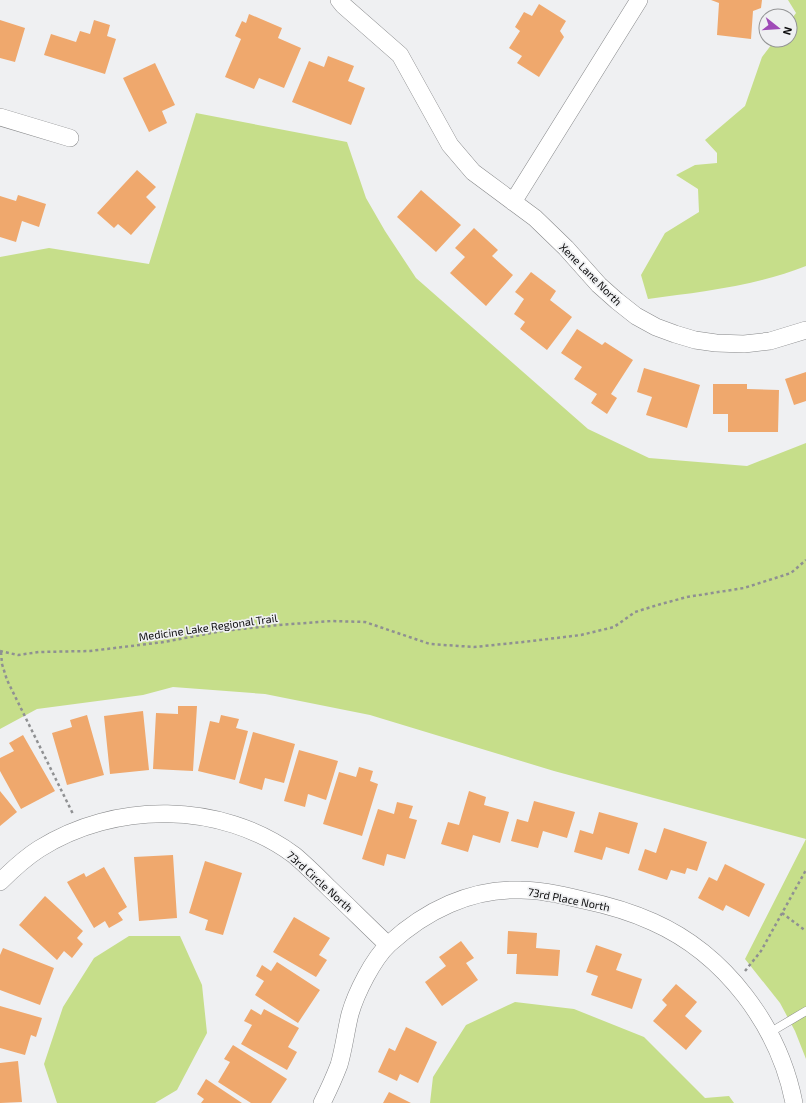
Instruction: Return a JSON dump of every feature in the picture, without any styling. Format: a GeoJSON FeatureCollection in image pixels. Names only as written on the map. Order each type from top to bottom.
{"type":"FeatureCollection","features":[{"type":"Feature","properties":{"kind":"street","name":"Xene Lane North"},"geometry":{"type":"LineString","coordinates":[[339,0],[400,55],[450,145],[472,172],[535,218],[566,248],[599,285],[617,302],[636,316],[656,327],[695,340],[716,343],[744,344],[770,341],[806,330]]}},
{"type":"Feature","properties":{"kind":"street"},"geometry":{"type":"LineString","coordinates":[[513,202],[639,0]]}},
{"type":"Feature","properties":{"kind":"street"},"geometry":{"type":"LineString","coordinates":[[0,117],[70,138]]}},
{"type":"Feature","properties":{"kind":"street","name":"73rd Circle North"},"geometry":{"type":"LineString","coordinates":[[0,882],[17,866],[39,849],[60,837],[81,829],[112,819],[132,816],[174,814],[197,816],[223,822],[246,830],[270,840],[294,856],[388,945]]}},
{"type":"Feature","properties":{"kind":"street","name":"73rd Place North"},"geometry":{"type":"LineString","coordinates":[[322,1103],[339,1064],[351,1012],[359,989],[372,967],[388,945],[431,913],[470,896],[498,890],[522,890],[554,894],[600,904],[654,923],[695,947],[734,983],[753,1006],[769,1033],[781,1058],[794,1103]]}},
{"type":"Feature","properties":{"kind":"lane"},"geometry":{"type":"LineString","coordinates":[[769,1033],[806,1011]]}},
{"type":"Feature","properties":{"kind":"path","name":"Medicine Lake Regional Trail"},"geometry":{"type":"LineString","coordinates":[[1,651],[18,654],[39,652],[90,652],[164,642],[222,631],[332,621],[365,622],[430,644],[474,647],[523,642],[581,635],[614,627],[635,612],[661,604],[687,597],[744,588],[791,573],[806,560]]}},
{"type":"Feature","properties":{"kind":"path"},"geometry":{"type":"LineString","coordinates":[[1,651],[2,664],[7,680],[81,829]]}},
{"type":"Feature","properties":{"kind":"path"},"geometry":{"type":"LineString","coordinates":[[734,983],[761,951],[806,870]]}},
{"type":"Feature","properties":{"kind":"path"},"geometry":{"type":"LineString","coordinates":[[782,913],[806,931]]}},
{"type":"Feature","properties":{"kind":"green space"},"geometry":{"type":"Polygon","coordinates":[[[788,0],[806,0],[806,266],[768,279],[708,291],[648,299],[641,275],[665,233],[699,212],[698,189],[676,175],[695,165],[717,163],[717,153],[705,140],[745,106],[762,57],[769,48],[798,48],[798,8],[793,8],[788,0]]]}},
{"type":"Feature","properties":{"kind":"green space"},"geometry":{"type":"Polygon","coordinates":[[[196,113],[347,142],[366,198],[385,231],[416,278],[588,429],[649,458],[747,466],[806,443],[806,839],[554,771],[370,715],[265,694],[173,687],[143,695],[37,709],[0,729],[0,257],[49,248],[149,264],[196,113]]]}},
{"type":"Feature","properties":{"kind":"green space"},"geometry":{"type":"Polygon","coordinates":[[[806,839],[806,1059],[795,1031],[780,1003],[745,959],[806,839]]]}},
{"type":"Feature","properties":{"kind":"green space"},"geometry":{"type":"Polygon","coordinates":[[[129,936],[180,936],[202,985],[207,1033],[177,1090],[155,1103],[57,1103],[44,1064],[63,1007],[94,958],[129,936]]]}},
{"type":"Feature","properties":{"kind":"green space"},"geometry":{"type":"Polygon","coordinates":[[[515,1002],[574,1009],[644,1037],[705,1098],[729,1096],[734,1103],[430,1103],[433,1077],[466,1025],[515,1002]]]}},
{"type":"Feature","properties":{"kind":"building"},"geometry":{"type":"Polygon","coordinates":[[[711,0],[762,0],[761,8],[753,11],[751,39],[717,35],[719,3],[711,0]]]}},
{"type":"Feature","properties":{"kind":"building"},"geometry":{"type":"Polygon","coordinates":[[[539,4],[566,21],[560,31],[564,37],[539,77],[517,63],[522,56],[509,48],[520,31],[515,27],[524,12],[532,16],[539,4]]]}},
{"type":"Feature","properties":{"kind":"building"},"geometry":{"type":"Polygon","coordinates":[[[249,14],[282,28],[278,38],[301,48],[284,88],[259,78],[254,89],[225,77],[241,39],[235,36],[242,21],[246,23],[249,14]]]}},
{"type":"Feature","properties":{"kind":"building"},"geometry":{"type":"Polygon","coordinates":[[[0,20],[25,28],[15,62],[0,58],[0,20]]]}},
{"type":"Feature","properties":{"kind":"building"},"geometry":{"type":"Polygon","coordinates":[[[94,20],[110,25],[107,36],[116,39],[105,74],[44,55],[51,34],[76,42],[80,31],[90,34],[94,20]]]}},
{"type":"Feature","properties":{"kind":"building"},"geometry":{"type":"Polygon","coordinates":[[[328,56],[354,66],[348,81],[365,88],[351,125],[292,102],[309,61],[324,67],[328,56]]]}},
{"type":"Feature","properties":{"kind":"building"},"geometry":{"type":"Polygon","coordinates":[[[155,63],[175,105],[162,111],[167,123],[149,132],[123,78],[155,63]]]}},
{"type":"Feature","properties":{"kind":"building"},"geometry":{"type":"Polygon","coordinates":[[[137,170],[156,187],[146,197],[156,207],[131,235],[118,224],[114,228],[97,213],[137,170]]]}},
{"type":"Feature","properties":{"kind":"building"},"geometry":{"type":"Polygon","coordinates":[[[421,190],[461,225],[436,252],[397,217],[421,190]]]}},
{"type":"Feature","properties":{"kind":"building"},"geometry":{"type":"Polygon","coordinates":[[[18,195],[46,204],[39,227],[22,221],[16,242],[0,237],[0,196],[16,201],[18,195]]]}},
{"type":"Feature","properties":{"kind":"building"},"geometry":{"type":"Polygon","coordinates":[[[474,228],[498,250],[492,256],[513,275],[486,306],[450,273],[465,257],[455,248],[474,228]]]}},
{"type":"Feature","properties":{"kind":"building"},"geometry":{"type":"Polygon","coordinates":[[[531,272],[556,291],[550,300],[572,317],[547,350],[520,329],[525,322],[514,314],[524,299],[515,292],[531,272]]]}},
{"type":"Feature","properties":{"kind":"building"},"geometry":{"type":"Polygon","coordinates":[[[577,329],[602,345],[605,342],[633,360],[611,394],[617,398],[607,414],[591,403],[597,394],[574,379],[582,367],[561,353],[577,329]]]}},
{"type":"Feature","properties":{"kind":"building"},"geometry":{"type":"Polygon","coordinates":[[[644,368],[700,385],[687,428],[646,415],[652,397],[637,392],[644,368]]]}},
{"type":"Feature","properties":{"kind":"building"},"geometry":{"type":"Polygon","coordinates":[[[806,372],[806,401],[794,405],[785,379],[806,372]]]}},
{"type":"Feature","properties":{"kind":"building"},"geometry":{"type":"Polygon","coordinates":[[[713,384],[747,384],[747,389],[779,390],[778,432],[728,432],[728,414],[713,414],[713,384]]]}},
{"type":"Feature","properties":{"kind":"building"},"geometry":{"type":"Polygon","coordinates":[[[178,706],[197,706],[193,771],[153,769],[156,713],[178,714],[178,706]]]}},
{"type":"Feature","properties":{"kind":"building"},"geometry":{"type":"Polygon","coordinates":[[[143,711],[149,770],[110,774],[104,716],[143,711]]]}},
{"type":"Feature","properties":{"kind":"building"},"geometry":{"type":"Polygon","coordinates":[[[87,715],[104,775],[67,785],[52,733],[72,727],[70,720],[87,715]]]}},
{"type":"Feature","properties":{"kind":"building"},"geometry":{"type":"Polygon","coordinates":[[[221,715],[239,719],[236,728],[248,731],[235,780],[198,771],[210,721],[219,723],[221,715]]]}},
{"type":"Feature","properties":{"kind":"building"},"geometry":{"type":"Polygon","coordinates":[[[253,732],[295,744],[284,783],[265,778],[262,790],[239,783],[253,732]]]}},
{"type":"Feature","properties":{"kind":"building"},"geometry":{"type":"Polygon","coordinates":[[[23,735],[55,791],[21,809],[0,771],[0,758],[14,751],[9,743],[23,735]]]}},
{"type":"Feature","properties":{"kind":"building"},"geometry":{"type":"Polygon","coordinates":[[[299,750],[338,761],[326,800],[308,794],[305,807],[284,801],[299,750]]]}},
{"type":"Feature","properties":{"kind":"building"},"geometry":{"type":"Polygon","coordinates":[[[359,767],[373,771],[370,781],[378,784],[362,836],[323,824],[339,772],[356,777],[359,767]]]}},
{"type":"Feature","properties":{"kind":"building"},"geometry":{"type":"Polygon","coordinates":[[[0,791],[17,812],[0,826],[0,791]]]}},
{"type":"Feature","properties":{"kind":"building"},"geometry":{"type":"Polygon","coordinates":[[[469,791],[486,797],[484,805],[509,812],[500,843],[473,835],[468,852],[441,844],[448,822],[459,825],[469,791]]]}},
{"type":"Feature","properties":{"kind":"building"},"geometry":{"type":"Polygon","coordinates":[[[534,801],[575,812],[567,838],[543,831],[538,848],[511,841],[517,819],[528,822],[534,801]]]}},
{"type":"Feature","properties":{"kind":"building"},"geometry":{"type":"Polygon","coordinates":[[[397,802],[413,806],[409,818],[417,820],[405,859],[387,854],[384,866],[362,859],[378,809],[394,814],[397,802]]]}},
{"type":"Feature","properties":{"kind":"building"},"geometry":{"type":"Polygon","coordinates":[[[599,812],[638,823],[629,854],[606,847],[602,860],[574,852],[580,830],[593,834],[599,812]]]}},
{"type":"Feature","properties":{"kind":"building"},"geometry":{"type":"Polygon","coordinates":[[[664,828],[707,842],[697,871],[687,868],[685,874],[671,870],[667,880],[638,870],[645,849],[656,853],[664,828]]]}},
{"type":"Feature","properties":{"kind":"building"},"geometry":{"type":"Polygon","coordinates":[[[173,855],[177,918],[139,921],[134,857],[173,855]]]}},
{"type":"Feature","properties":{"kind":"building"},"geometry":{"type":"Polygon","coordinates":[[[205,861],[242,873],[223,935],[205,930],[208,920],[189,913],[205,861]]]}},
{"type":"Feature","properties":{"kind":"building"},"geometry":{"type":"Polygon","coordinates":[[[725,864],[765,884],[749,917],[726,905],[723,911],[698,898],[709,877],[717,881],[725,864]]]}},
{"type":"Feature","properties":{"kind":"building"},"geometry":{"type":"Polygon","coordinates":[[[104,867],[127,907],[118,913],[123,920],[109,928],[105,921],[94,928],[67,882],[84,873],[86,877],[104,867]]]}},
{"type":"Feature","properties":{"kind":"building"},"geometry":{"type":"Polygon","coordinates":[[[45,896],[83,931],[77,938],[83,944],[72,958],[64,951],[57,960],[19,925],[45,896]]]}},
{"type":"Feature","properties":{"kind":"building"},"geometry":{"type":"Polygon","coordinates":[[[294,917],[330,938],[319,955],[327,960],[316,977],[273,952],[294,917]]]}},
{"type":"Feature","properties":{"kind":"building"},"geometry":{"type":"Polygon","coordinates":[[[508,931],[537,933],[536,948],[560,950],[558,976],[516,974],[517,954],[507,954],[508,931]]]}},
{"type":"Feature","properties":{"kind":"building"},"geometry":{"type":"Polygon","coordinates":[[[461,941],[474,958],[466,963],[478,980],[442,1006],[425,982],[446,966],[439,957],[461,941]]]}},
{"type":"Feature","properties":{"kind":"building"},"geometry":{"type":"Polygon","coordinates":[[[596,945],[622,954],[616,970],[642,979],[632,1009],[591,995],[598,976],[586,972],[596,945]]]}},
{"type":"Feature","properties":{"kind":"building"},"geometry":{"type":"Polygon","coordinates":[[[3,948],[54,968],[40,1005],[0,990],[0,955],[3,948]]]}},
{"type":"Feature","properties":{"kind":"building"},"geometry":{"type":"Polygon","coordinates":[[[277,962],[320,990],[298,1023],[255,995],[264,981],[256,976],[262,965],[271,971],[277,962]]]}},
{"type":"Feature","properties":{"kind":"building"},"geometry":{"type":"Polygon","coordinates":[[[676,984],[697,1002],[685,1016],[702,1031],[686,1050],[653,1021],[667,1005],[662,1000],[676,984]]]}},
{"type":"Feature","properties":{"kind":"building"},"geometry":{"type":"Polygon","coordinates":[[[0,1006],[42,1018],[36,1037],[31,1035],[25,1055],[0,1048],[0,1006]]]}},
{"type":"Feature","properties":{"kind":"building"},"geometry":{"type":"Polygon","coordinates":[[[251,1009],[261,1015],[264,1009],[299,1028],[288,1047],[297,1052],[287,1070],[241,1044],[252,1025],[244,1021],[251,1009]]]}},
{"type":"Feature","properties":{"kind":"building"},"geometry":{"type":"Polygon","coordinates":[[[406,1027],[437,1042],[418,1083],[400,1074],[397,1081],[378,1072],[389,1048],[395,1051],[406,1027]]]}},
{"type":"Feature","properties":{"kind":"building"},"geometry":{"type":"Polygon","coordinates":[[[233,1045],[287,1079],[271,1103],[251,1103],[218,1082],[230,1062],[224,1059],[233,1045]]]}},
{"type":"Feature","properties":{"kind":"building"},"geometry":{"type":"Polygon","coordinates":[[[18,1061],[22,1102],[0,1103],[0,1063],[18,1061]]]}},
{"type":"Feature","properties":{"kind":"building"},"geometry":{"type":"Polygon","coordinates":[[[206,1079],[242,1103],[201,1103],[204,1099],[197,1094],[206,1079]]]}},
{"type":"Feature","properties":{"kind":"building"},"geometry":{"type":"Polygon","coordinates":[[[389,1092],[411,1103],[383,1103],[389,1092]]]}}]}
